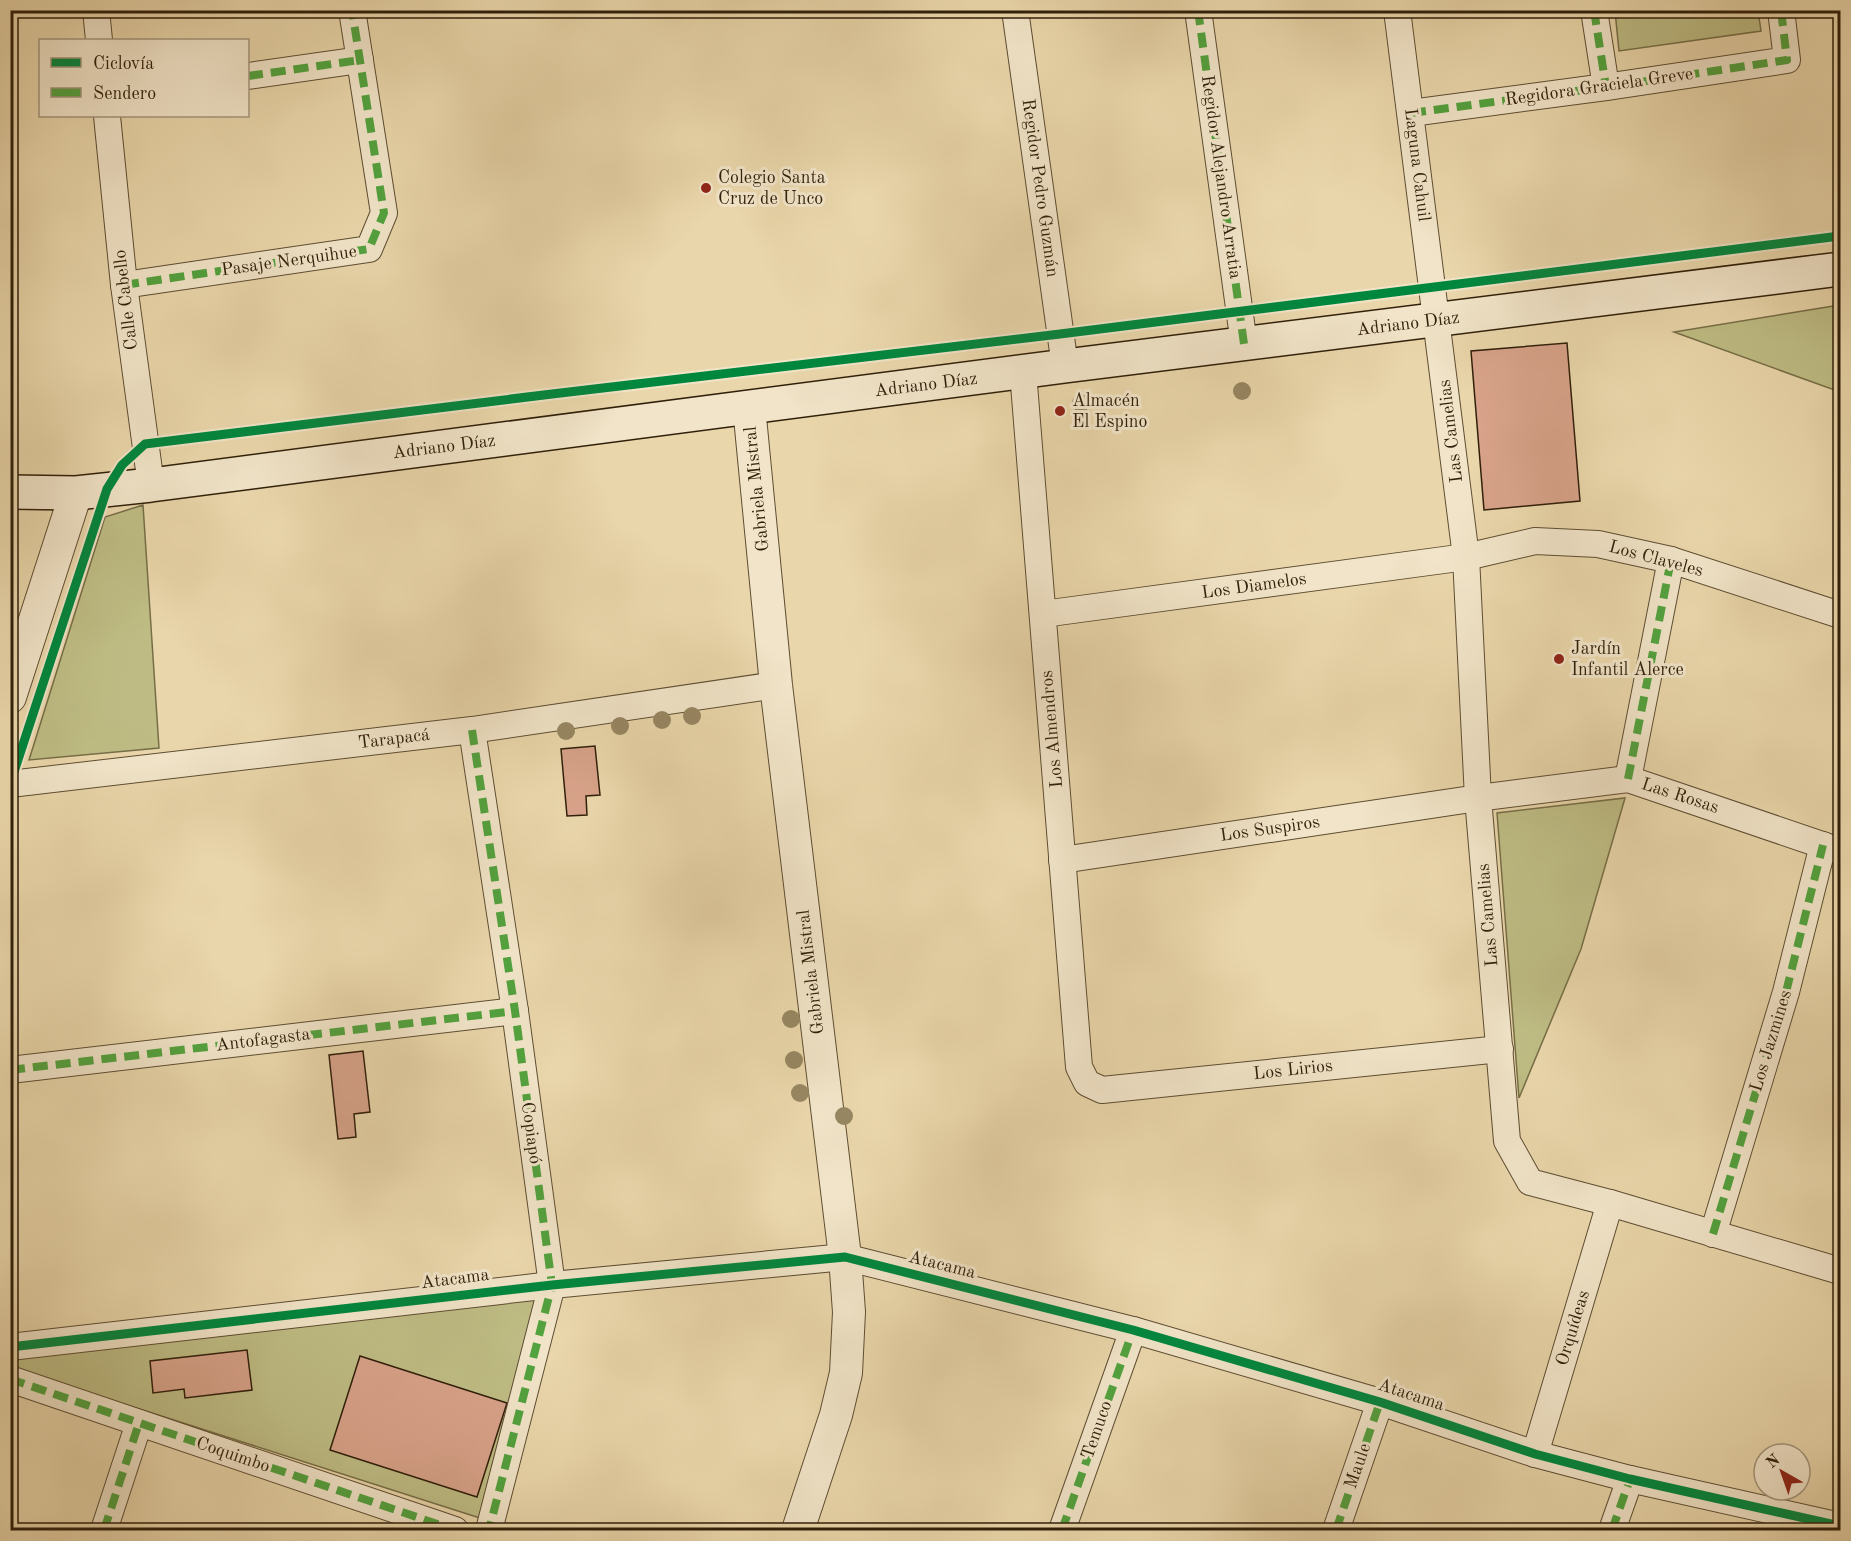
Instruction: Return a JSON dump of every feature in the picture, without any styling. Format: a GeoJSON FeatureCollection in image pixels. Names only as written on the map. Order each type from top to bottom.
{"type":"FeatureCollection","features":[{"type":"Feature","properties":{"kind":"main road","name":"Adriano Díaz"},"geometry":{"type":"LineString","coordinates":[[10,492],[76,493],[151,485],[1065,366],[1840,269]]}},
{"type":"Feature","properties":{"kind":"street"},"geometry":{"type":"LineString","coordinates":[[96,10],[99,39]]}},
{"type":"Feature","properties":{"kind":"street"},"geometry":{"type":"LineString","coordinates":[[249,76],[360,60],[352,10]]}},
{"type":"Feature","properties":{"kind":"street","name":"Regidor Pedro Guzmán"},"geometry":{"type":"LineString","coordinates":[[1015,10],[1065,366]]}},
{"type":"Feature","properties":{"kind":"street","name":"Regidor Alejandro Arratia"},"geometry":{"type":"LineString","coordinates":[[1198,10],[1244,344]]}},
{"type":"Feature","properties":{"kind":"street","name":"Laguna Cahuil"},"geometry":{"type":"LineString","coordinates":[[1397,10],[1438,320]]}},
{"type":"Feature","properties":{"kind":"street"},"geometry":{"type":"LineString","coordinates":[[1594,10],[1606,87]]}},
{"type":"Feature","properties":{"kind":"street","name":"Regidora Graciela Greve"},"geometry":{"type":"LineString","coordinates":[[1411,113],[1787,60],[1781,10]]}},
{"type":"Feature","properties":{"kind":"street","name":"Pasaje Nerquihue"},"geometry":{"type":"LineString","coordinates":[[124,285],[369,249],[384,213],[360,60]]}},
{"type":"Feature","properties":{"kind":"street","name":"Calle Cabello"},"geometry":{"type":"LineString","coordinates":[[106,117],[124,285],[151,485]]}},
{"type":"Feature","properties":{"kind":"street","name":"Las Camelias"},"geometry":{"type":"LineString","coordinates":[[1438,320],[1466,557],[1478,798],[1507,1141],[1530,1182],[1610,1203],[1840,1271]]}},
{"type":"Feature","properties":{"kind":"street","name":"Los Almendros"},"geometry":{"type":"LineString","coordinates":[[1023,372],[1079,1066],[1087,1083]]}},
{"type":"Feature","properties":{"kind":"street","name":"Gabriela Mistral"},"geometry":{"type":"LineString","coordinates":[[749,407],[776,685],[845,1257],[849,1312],[846,1373],[836,1415],[798,1530]]}},
{"type":"Feature","properties":{"kind":"street"},"geometry":{"type":"LineString","coordinates":[[10,697],[76,493]]}},
{"type":"Feature","properties":{"kind":"street","name":"Los Claveles"},"geometry":{"type":"LineString","coordinates":[[1466,557],[1535,541],[1598,544],[1671,560],[1840,615]]}},
{"type":"Feature","properties":{"kind":"street","name":"Los Diamelos"},"geometry":{"type":"LineString","coordinates":[[1043,615],[1466,557]]}},
{"type":"Feature","properties":{"kind":"street"},"geometry":{"type":"LineString","coordinates":[[1628,779],[1671,560]]}},
{"type":"Feature","properties":{"kind":"street","name":"Tarapacá"},"geometry":{"type":"LineString","coordinates":[[10,784],[472,730],[776,685]]}},
{"type":"Feature","properties":{"kind":"street","name":"Copiapó"},"geometry":{"type":"LineString","coordinates":[[472,730],[515,1011],[552,1285],[489,1530]]}},
{"type":"Feature","properties":{"kind":"street","name":"Las Rosas"},"geometry":{"type":"LineString","coordinates":[[1478,798],[1628,779],[1832,848]]}},
{"type":"Feature","properties":{"kind":"street","name":"Los Suspiros"},"geometry":{"type":"LineString","coordinates":[[1062,860],[1478,798]]}},
{"type":"Feature","properties":{"kind":"street","name":"Los Jazmines"},"geometry":{"type":"LineString","coordinates":[[1713,1234],[1832,848]]}},
{"type":"Feature","properties":{"kind":"street","name":"Antofagasta"},"geometry":{"type":"LineString","coordinates":[[10,1070],[515,1011]]}},
{"type":"Feature","properties":{"kind":"street","name":"Los Lirios"},"geometry":{"type":"LineString","coordinates":[[1087,1083],[1102,1090],[1500,1049]]}},
{"type":"Feature","properties":{"kind":"street","name":"Orquídeas"},"geometry":{"type":"LineString","coordinates":[[1535,1454],[1610,1203]]}},
{"type":"Feature","properties":{"kind":"street","name":"Atacama"},"geometry":{"type":"LineString","coordinates":[[10,1347],[552,1285],[845,1257],[1133,1330],[1380,1402],[1535,1454],[1630,1479],[1840,1526]]}},
{"type":"Feature","properties":{"kind":"street","name":"Temuco"},"geometry":{"type":"LineString","coordinates":[[1062,1530],[1133,1330]]}},
{"type":"Feature","properties":{"kind":"street","name":"Coquimbo"},"geometry":{"type":"LineString","coordinates":[[10,1379],[455,1530]]}},
{"type":"Feature","properties":{"kind":"street","name":"Maule"},"geometry":{"type":"LineString","coordinates":[[1336,1530],[1380,1402]]}},
{"type":"Feature","properties":{"kind":"street"},"geometry":{"type":"LineString","coordinates":[[104,1530],[139,1423]]}},
{"type":"Feature","properties":{"kind":"street"},"geometry":{"type":"LineString","coordinates":[[1612,1530],[1630,1479]]}},
{"type":"Feature","properties":{"kind":"shaded area"},"geometry":{"type":"Polygon","coordinates":[[[1615,11],[1758,11],[1761,31],[1619,51],[1615,11]]]}},
{"type":"Feature","properties":{"kind":"shaded area"},"geometry":{"type":"Polygon","coordinates":[[[1840,305],[1840,392],[1674,332],[1840,305]]]}},
{"type":"Feature","properties":{"kind":"shaded area"},"geometry":{"type":"Polygon","coordinates":[[[143,505],[159,748],[29,760],[105,517],[143,505]]]}},
{"type":"Feature","properties":{"kind":"shaded area"},"geometry":{"type":"Polygon","coordinates":[[[1625,798],[1581,949],[1519,1098],[1497,813],[1625,798]]]}},
{"type":"Feature","properties":{"kind":"shaded area"},"geometry":{"type":"Polygon","coordinates":[[[538,1297],[483,1519],[11,1368],[11,1354],[538,1297]]]}},
{"type":"Feature","properties":{"kind":"building"},"geometry":{"type":"Polygon","coordinates":[[[1567,343],[1580,501],[1484,510],[1471,351],[1567,343]]]}},
{"type":"Feature","properties":{"kind":"building"},"geometry":{"type":"Polygon","coordinates":[[[595,746],[600,795],[586,796],[587,815],[567,816],[561,749],[595,746]]]}},
{"type":"Feature","properties":{"kind":"building"},"geometry":{"type":"Polygon","coordinates":[[[363,1051],[370,1112],[354,1114],[356,1137],[338,1139],[329,1055],[363,1051]]]}},
{"type":"Feature","properties":{"kind":"building"},"geometry":{"type":"Polygon","coordinates":[[[247,1350],[252,1390],[185,1398],[184,1389],[153,1393],[150,1361],[247,1350]]]}},
{"type":"Feature","properties":{"kind":"building"},"geometry":{"type":"Polygon","coordinates":[[[360,1356],[507,1403],[477,1497],[330,1450],[360,1356]]]}},
{"type":"Feature","properties":{"kind":"marked path"},"geometry":{"type":"LineString","coordinates":[[124,285],[369,249],[384,213],[352,10]]}},
{"type":"Feature","properties":{"kind":"marked path"},"geometry":{"type":"LineString","coordinates":[[1198,10],[1244,344]]}},
{"type":"Feature","properties":{"kind":"marked path"},"geometry":{"type":"LineString","coordinates":[[1594,10],[1606,87]]}},
{"type":"Feature","properties":{"kind":"marked path"},"geometry":{"type":"LineString","coordinates":[[1411,113],[1787,60],[1781,10]]}},
{"type":"Feature","properties":{"kind":"marked path"},"geometry":{"type":"LineString","coordinates":[[249,76],[360,60]]}},
{"type":"Feature","properties":{"kind":"marked path"},"geometry":{"type":"LineString","coordinates":[[1628,779],[1671,560]]}},
{"type":"Feature","properties":{"kind":"marked path"},"geometry":{"type":"LineString","coordinates":[[472,730],[515,1011],[552,1285],[489,1530]]}},
{"type":"Feature","properties":{"kind":"marked path"},"geometry":{"type":"LineString","coordinates":[[1713,1234],[1786,992],[1823,845]]}},
{"type":"Feature","properties":{"kind":"marked path"},"geometry":{"type":"LineString","coordinates":[[10,1070],[515,1011]]}},
{"type":"Feature","properties":{"kind":"marked path"},"geometry":{"type":"LineString","coordinates":[[1062,1530],[1133,1330]]}},
{"type":"Feature","properties":{"kind":"marked path"},"geometry":{"type":"LineString","coordinates":[[10,1379],[455,1530]]}},
{"type":"Feature","properties":{"kind":"marked path"},"geometry":{"type":"LineString","coordinates":[[1336,1530],[1380,1402]]}},
{"type":"Feature","properties":{"kind":"marked path"},"geometry":{"type":"LineString","coordinates":[[104,1530],[139,1423]]}},
{"type":"Feature","properties":{"kind":"marked path"},"geometry":{"type":"LineString","coordinates":[[1612,1530],[1630,1479]]}},
{"type":"Feature","properties":{"kind":"cycle path"},"geometry":{"type":"LineString","coordinates":[[10,784],[107,489],[122,465],[145,444],[1060,334],[1840,236]]}},
{"type":"Feature","properties":{"kind":"cycle path"},"geometry":{"type":"LineString","coordinates":[[10,1347],[552,1285],[845,1257],[1133,1330],[1380,1402],[1535,1454],[1630,1479],[1840,1526]]}},
{"type":"Feature","properties":{"kind":"place","name":"Colegio Santa Cruz de Unco"},"geometry":{"type":"Point","coordinates":[706,188]}},
{"type":"Feature","properties":{"kind":"place","name":"Almacén El Espino"},"geometry":{"type":"Point","coordinates":[1060,411]}},
{"type":"Feature","properties":{"kind":"place","name":"Jardín Infantil Alerce"},"geometry":{"type":"Point","coordinates":[1559,659]}}]}
